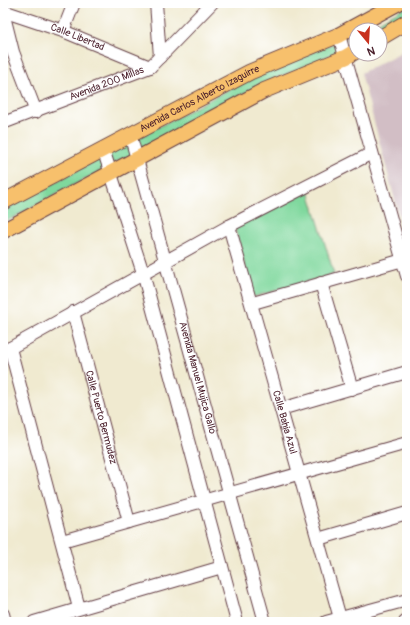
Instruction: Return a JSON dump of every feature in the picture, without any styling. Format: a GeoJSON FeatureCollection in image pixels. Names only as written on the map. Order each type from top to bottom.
{"type":"FeatureCollection","features":[{"type":"Feature","properties":{"kind":"main road","name":"Avenida Carlos Alberto Izaguirre"},"geometry":{"type":"LineString","coordinates":[[3,202],[103,148],[250,72],[339,35],[396,4]]}},
{"type":"Feature","properties":{"kind":"main road"},"geometry":{"type":"LineString","coordinates":[[388,33],[407,22]]}},
{"type":"Feature","properties":{"kind":"main road"},"geometry":{"type":"LineString","coordinates":[[3,231],[263,91],[348,55]]}},
{"type":"Feature","properties":{"kind":"street"},"geometry":{"type":"LineString","coordinates":[[63,31],[74,3]]}},
{"type":"Feature","properties":{"kind":"street"},"geometry":{"type":"LineString","coordinates":[[156,3],[160,57]]}},
{"type":"Feature","properties":{"kind":"street","name":"Avenida 200 Millas"},"geometry":{"type":"LineString","coordinates":[[3,123],[36,112],[150,67],[212,3]]}},
{"type":"Feature","properties":{"kind":"street"},"geometry":{"type":"LineString","coordinates":[[3,12],[13,52],[36,112]]}},
{"type":"Feature","properties":{"kind":"street","name":"Calle Libertad"},"geometry":{"type":"LineString","coordinates":[[3,12],[63,31],[150,67]]}},
{"type":"Feature","properties":{"kind":"street"},"geometry":{"type":"LineString","coordinates":[[339,35],[348,49]]}},
{"type":"Feature","properties":{"kind":"street"},"geometry":{"type":"LineString","coordinates":[[353,62],[372,153],[407,276]]}},
{"type":"Feature","properties":{"kind":"street","name":"Avenida Manuel Mujica Gallo"},"geometry":{"type":"LineString","coordinates":[[130,134],[264,622]]}},
{"type":"Feature","properties":{"kind":"street"},"geometry":{"type":"LineString","coordinates":[[103,148],[143,273],[203,501],[237,622]]}},
{"type":"Feature","properties":{"kind":"street"},"geometry":{"type":"LineString","coordinates":[[79,608],[62,541],[6,350],[230,226],[372,153]]}},
{"type":"Feature","properties":{"kind":"street","name":"Calle Bahia Azul"},"geometry":{"type":"LineString","coordinates":[[230,226],[253,303],[281,409],[340,618]]}},
{"type":"Feature","properties":{"kind":"street"},"geometry":{"type":"LineString","coordinates":[[253,303],[403,260]]}},
{"type":"Feature","properties":{"kind":"street"},"geometry":{"type":"LineString","coordinates":[[322,283],[352,389]]}},
{"type":"Feature","properties":{"kind":"street","name":"Calle Puerto Bermudez"},"geometry":{"type":"LineString","coordinates":[[73,312],[129,522]]}},
{"type":"Feature","properties":{"kind":"street"},"geometry":{"type":"LineString","coordinates":[[281,409],[407,372]]}},
{"type":"Feature","properties":{"kind":"street"},"geometry":{"type":"LineString","coordinates":[[62,541],[407,443]]}},
{"type":"Feature","properties":{"kind":"street"},"geometry":{"type":"LineString","coordinates":[[318,539],[407,513]]}},
{"type":"Feature","properties":{"kind":"street"},"geometry":{"type":"LineString","coordinates":[[34,622],[222,567]]}},
{"type":"Feature","properties":{"kind":"street"},"geometry":{"type":"LineString","coordinates":[[326,622],[407,600]]}},
{"type":"Feature","properties":{"kind":"street"},"geometry":{"type":"LineString","coordinates":[[3,614],[5,622]]}},
{"type":"Feature","properties":{"kind":"shaded area"},"geometry":{"type":"Polygon","coordinates":[[[407,49],[407,245],[361,73],[382,62],[388,62],[388,59],[407,49]]]}},
{"type":"Feature","properties":{"kind":"green space"},"geometry":{"type":"Polygon","coordinates":[[[407,6],[407,16],[388,26],[388,22],[378,22],[407,6]]]}},
{"type":"Feature","properties":{"kind":"green space"},"geometry":{"type":"Polygon","coordinates":[[[348,37],[348,47],[260,85],[3,223],[3,210],[254,76],[348,37]]]}},
{"type":"Feature","properties":{"kind":"green space"},"geometry":{"type":"Polygon","coordinates":[[[308,188],[334,274],[253,297],[235,228],[308,188]]]}}]}
